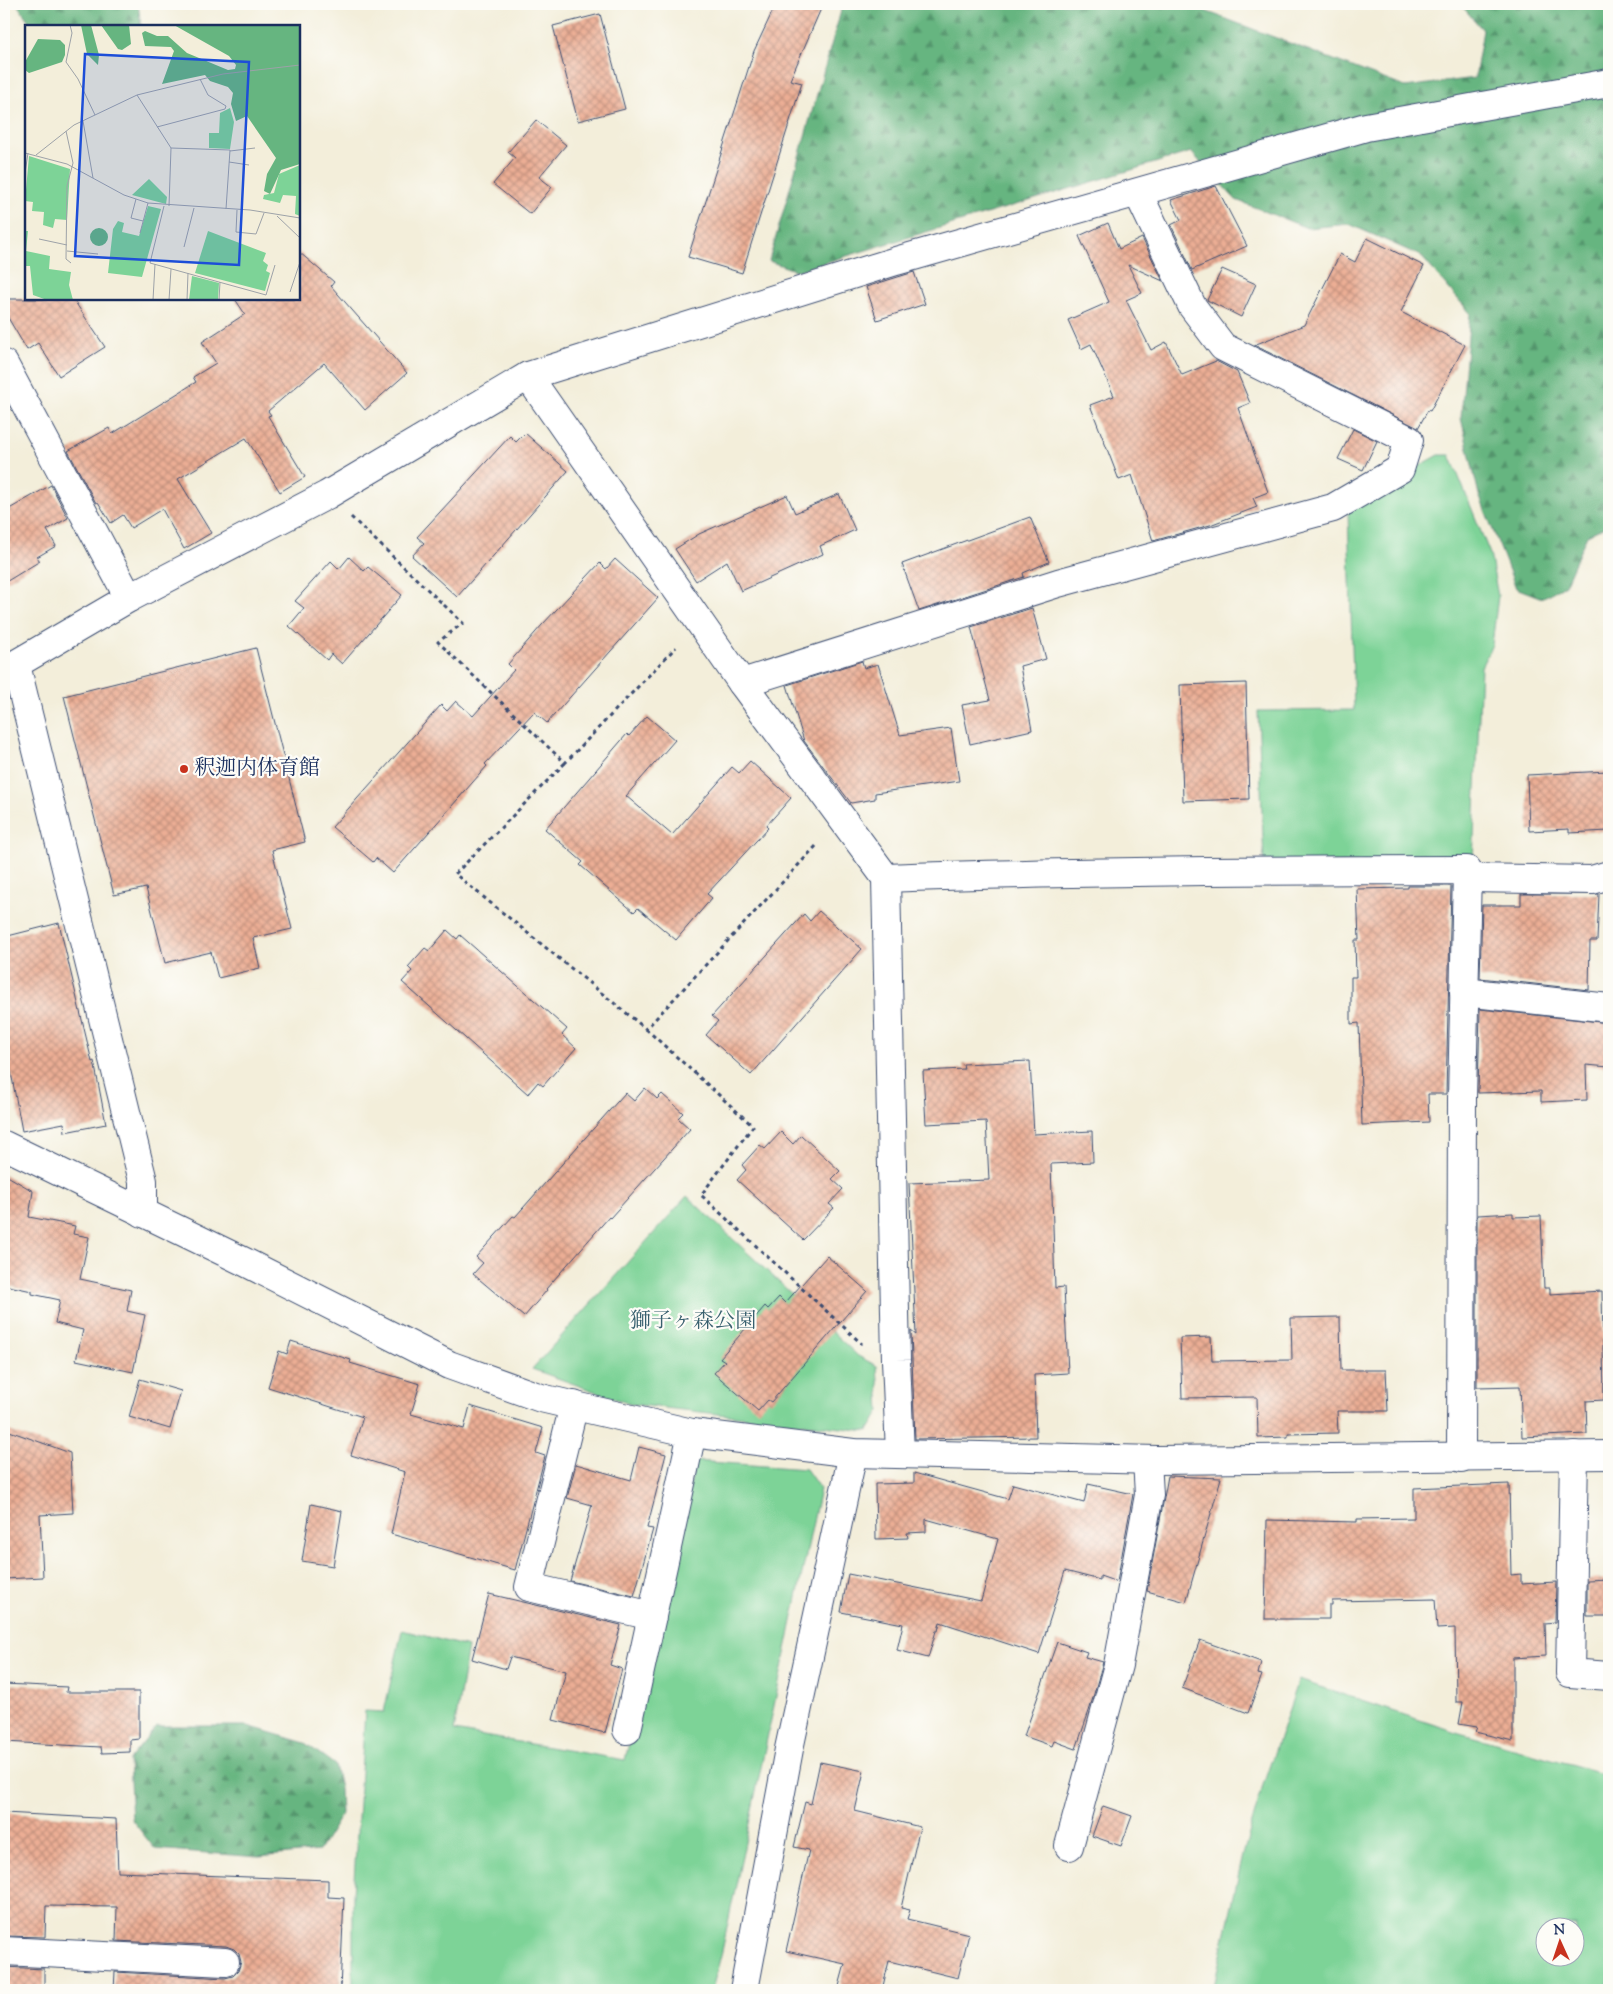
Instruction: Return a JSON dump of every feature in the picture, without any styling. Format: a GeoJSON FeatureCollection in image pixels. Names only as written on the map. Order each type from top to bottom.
{"type":"FeatureCollection","features":[{"type":"Feature","properties":{"kind":"street"},"geometry":{"type":"LineString","coordinates":[[143,1213],[143,1181],[10,668],[129,598],[327,495],[528,376],[896,262],[1366,127],[1609,83]]}},
{"type":"Feature","properties":{"kind":"street"},"geometry":{"type":"LineString","coordinates":[[742,683],[1058,583],[1333,508],[1400,468],[1408,440],[1223,347],[1192,306],[1138,193]]}},
{"type":"Feature","properties":{"kind":"street"},"geometry":{"type":"LineString","coordinates":[[4,364],[129,598]]}},
{"type":"Feature","properties":{"kind":"street"},"geometry":{"type":"LineString","coordinates":[[528,376],[701,621],[742,683],[886,878],[896,1360],[900,1453]]}},
{"type":"Feature","properties":{"kind":"street"},"geometry":{"type":"LineString","coordinates":[[886,878],[1019,873],[1467,870],[1462,1099],[1461,1458]]}},
{"type":"Feature","properties":{"kind":"street"},"geometry":{"type":"LineString","coordinates":[[1466,878],[1592,880],[1609,875]]}},
{"type":"Feature","properties":{"kind":"street"},"geometry":{"type":"LineString","coordinates":[[1464,992],[1609,1008]]}},
{"type":"Feature","properties":{"kind":"street"},"geometry":{"type":"LineString","coordinates":[[4,1145],[449,1364],[541,1398],[692,1433],[853,1453],[1147,1460],[1609,1455]]}},
{"type":"Feature","properties":{"kind":"street"},"geometry":{"type":"LineString","coordinates":[[574,1406],[529,1587],[652,1616]]}},
{"type":"Feature","properties":{"kind":"street"},"geometry":{"type":"LineString","coordinates":[[627,1730],[692,1433]]}},
{"type":"Feature","properties":{"kind":"street"},"geometry":{"type":"LineString","coordinates":[[744,1990],[789,1749],[853,1453]]}},
{"type":"Feature","properties":{"kind":"street"},"geometry":{"type":"LineString","coordinates":[[1574,1455],[1570,1674],[1609,1676]]}},
{"type":"Feature","properties":{"kind":"street"},"geometry":{"type":"LineString","coordinates":[[1069,1846],[1118,1665],[1149,1495],[1147,1460]]}},
{"type":"Feature","properties":{"kind":"street"},"geometry":{"type":"LineString","coordinates":[[4,1951],[225,1962]]}},
{"type":"Feature","properties":{"kind":"path"},"geometry":{"type":"LineString","coordinates":[[327,495],[463,623],[438,642],[565,763]]}},
{"type":"Feature","properties":{"kind":"path"},"geometry":{"type":"LineString","coordinates":[[701,621],[455,874],[646,1029],[753,1126],[701,1195],[868,1350],[896,1360]]}},
{"type":"Feature","properties":{"kind":"path"},"geometry":{"type":"LineString","coordinates":[[646,1029],[817,844]]}},
{"type":"Feature","properties":{"kind":"green space"},"geometry":{"type":"Polygon","coordinates":[[[17,4],[138,4],[141,25],[31,25],[17,4]]]}},
{"type":"Feature","properties":{"kind":"green space"},"geometry":{"type":"Polygon","coordinates":[[[843,4],[1187,4],[1405,87],[1475,78],[1483,30],[1460,4],[1609,4],[1609,525],[1587,535],[1565,585],[1542,598],[1516,588],[1479,495],[1461,418],[1470,313],[1421,256],[1349,224],[1307,228],[1236,200],[1191,152],[797,271],[769,261],[843,4]]]}},
{"type":"Feature","properties":{"kind":"green space"},"geometry":{"type":"Polygon","coordinates":[[[1439,455],[1450,455],[1490,554],[1498,596],[1492,645],[1481,667],[1473,862],[1264,863],[1258,711],[1354,710],[1348,512],[1354,502],[1439,455]]]}},
{"type":"Feature","properties":{"kind":"green space","name":"獅子ヶ森公園"},"geometry":{"type":"Polygon","coordinates":[[[687,1196],[858,1356],[877,1366],[880,1411],[868,1431],[630,1404],[532,1369],[687,1196]]]}},
{"type":"Feature","properties":{"kind":"green space"},"geometry":{"type":"Polygon","coordinates":[[[696,1461],[806,1469],[820,1489],[722,1951],[712,1990],[353,1990],[353,1895],[365,1711],[384,1712],[402,1630],[468,1647],[454,1731],[625,1760],[696,1461]]]}},
{"type":"Feature","properties":{"kind":"green space"},"geometry":{"type":"Polygon","coordinates":[[[1299,1680],[1456,1732],[1609,1775],[1609,1990],[1213,1990],[1243,1855],[1262,1788],[1299,1680]]]}},
{"type":"Feature","properties":{"kind":"green space"},"geometry":{"type":"Polygon","coordinates":[[[157,1726],[248,1726],[305,1743],[335,1765],[340,1789],[341,1815],[319,1851],[259,1857],[155,1849],[132,1820],[129,1760],[157,1726]]]}},
{"type":"Feature","properties":{"kind":"building"},"geometry":{"type":"Polygon","coordinates":[[[776,4],[823,4],[790,80],[802,83],[742,273],[688,257],[754,51],[776,4]]]}},
{"type":"Feature","properties":{"kind":"building"},"geometry":{"type":"Polygon","coordinates":[[[600,14],[625,109],[578,121],[553,26],[600,14]]]}},
{"type":"Feature","properties":{"kind":"building"},"geometry":{"type":"Polygon","coordinates":[[[536,120],[566,145],[539,177],[552,187],[530,214],[493,184],[515,158],[508,152],[536,120]]]}},
{"type":"Feature","properties":{"kind":"building"},"geometry":{"type":"Polygon","coordinates":[[[1216,186],[1247,246],[1192,270],[1171,225],[1181,220],[1171,200],[1216,186]]]}},
{"type":"Feature","properties":{"kind":"building"},"geometry":{"type":"Polygon","coordinates":[[[1108,223],[1119,249],[1142,238],[1163,281],[1128,265],[1142,293],[1126,300],[1151,350],[1166,342],[1182,375],[1216,361],[1237,372],[1250,403],[1238,408],[1268,492],[1253,498],[1257,507],[1210,525],[1153,541],[1132,475],[1119,480],[1090,405],[1114,396],[1091,344],[1081,349],[1068,320],[1109,302],[1079,236],[1108,223]]]}},
{"type":"Feature","properties":{"kind":"building"},"geometry":{"type":"Polygon","coordinates":[[[1367,238],[1424,266],[1401,312],[1465,345],[1430,411],[1428,410],[1418,428],[1254,345],[1304,325],[1340,254],[1355,262],[1367,238]]]}},
{"type":"Feature","properties":{"kind":"building"},"geometry":{"type":"Polygon","coordinates":[[[300,253],[334,282],[331,286],[407,373],[365,410],[324,363],[268,411],[271,415],[268,416],[305,477],[280,492],[246,438],[178,479],[211,533],[184,549],[162,509],[131,528],[123,515],[111,523],[98,502],[96,503],[68,451],[109,428],[112,434],[196,382],[193,377],[216,363],[202,342],[245,314],[236,300],[300,300],[300,253]]]}},
{"type":"Feature","properties":{"kind":"building"},"geometry":{"type":"Polygon","coordinates":[[[1222,269],[1256,284],[1241,317],[1207,300],[1222,269]]]}},
{"type":"Feature","properties":{"kind":"building"},"geometry":{"type":"Polygon","coordinates":[[[914,272],[925,304],[877,320],[866,287],[914,272]]]}},
{"type":"Feature","properties":{"kind":"building"},"geometry":{"type":"Polygon","coordinates":[[[4,299],[74,300],[105,347],[59,376],[38,343],[27,350],[4,311],[4,299]]]}},
{"type":"Feature","properties":{"kind":"building"},"geometry":{"type":"Polygon","coordinates":[[[1353,429],[1377,441],[1363,470],[1338,459],[1353,429]]]}},
{"type":"Feature","properties":{"kind":"building"},"geometry":{"type":"Polygon","coordinates":[[[525,433],[568,471],[457,597],[412,556],[424,543],[417,537],[510,436],[516,442],[525,433]]]}},
{"type":"Feature","properties":{"kind":"building"},"geometry":{"type":"Polygon","coordinates":[[[51,485],[68,518],[47,530],[56,546],[37,557],[40,561],[4,583],[4,512],[51,485]]]}},
{"type":"Feature","properties":{"kind":"building"},"geometry":{"type":"Polygon","coordinates":[[[839,494],[855,530],[820,546],[823,554],[741,591],[727,561],[696,581],[675,549],[699,534],[787,495],[795,513],[839,494]]]}},
{"type":"Feature","properties":{"kind":"building"},"geometry":{"type":"Polygon","coordinates":[[[1030,517],[1049,562],[1023,573],[1024,577],[919,611],[902,564],[1030,517]]]}},
{"type":"Feature","properties":{"kind":"building"},"geometry":{"type":"Polygon","coordinates":[[[349,557],[364,571],[368,567],[402,595],[342,664],[331,654],[327,660],[289,626],[304,608],[295,601],[331,561],[339,569],[349,557]]]}},
{"type":"Feature","properties":{"kind":"building"},"geometry":{"type":"Polygon","coordinates":[[[615,559],[658,598],[547,723],[534,712],[485,764],[487,766],[393,873],[376,858],[373,862],[332,827],[441,705],[447,711],[456,701],[473,716],[514,670],[508,664],[542,625],[600,563],[606,569],[615,559]]]}},
{"type":"Feature","properties":{"kind":"building"},"geometry":{"type":"Polygon","coordinates":[[[1032,608],[1046,659],[1020,666],[1032,730],[970,744],[962,705],[990,700],[971,627],[1032,608]]]}},
{"type":"Feature","properties":{"kind":"building","name":"釈迦内体育館"},"geometry":{"type":"Polygon","coordinates":[[[256,648],[305,842],[272,850],[292,929],[253,938],[260,968],[218,978],[211,952],[165,963],[146,888],[114,895],[64,696],[256,648]]]}},
{"type":"Feature","properties":{"kind":"building"},"geometry":{"type":"Polygon","coordinates":[[[862,661],[864,668],[878,664],[900,735],[951,728],[959,781],[875,793],[875,799],[851,803],[804,741],[787,685],[862,661]]]}},
{"type":"Feature","properties":{"kind":"building"},"geometry":{"type":"Polygon","coordinates":[[[1246,683],[1249,799],[1183,801],[1180,685],[1246,683]]]}},
{"type":"Feature","properties":{"kind":"building"},"geometry":{"type":"Polygon","coordinates":[[[647,716],[675,740],[626,796],[672,835],[732,767],[739,773],[750,761],[791,798],[766,826],[768,828],[707,894],[712,898],[676,940],[638,908],[634,912],[580,865],[583,862],[545,829],[627,734],[629,736],[647,716]]]}},
{"type":"Feature","properties":{"kind":"building"},"geometry":{"type":"Polygon","coordinates":[[[1608,771],[1609,831],[1569,833],[1569,829],[1529,831],[1527,775],[1608,771]]]}},
{"type":"Feature","properties":{"kind":"building"},"geometry":{"type":"Polygon","coordinates":[[[1408,886],[1451,886],[1446,1094],[1428,1094],[1429,1122],[1362,1125],[1359,1023],[1351,1024],[1351,977],[1356,977],[1355,940],[1359,940],[1357,889],[1408,888],[1408,886]]]}},
{"type":"Feature","properties":{"kind":"building"},"geometry":{"type":"Polygon","coordinates":[[[1521,894],[1599,894],[1597,941],[1590,941],[1589,990],[1480,978],[1482,905],[1521,905],[1521,894]]]}},
{"type":"Feature","properties":{"kind":"building"},"geometry":{"type":"Polygon","coordinates":[[[819,911],[862,949],[751,1075],[706,1035],[718,1021],[712,1016],[804,914],[810,921],[819,911]]]}},
{"type":"Feature","properties":{"kind":"building"},"geometry":{"type":"Polygon","coordinates":[[[59,923],[92,1062],[94,1061],[106,1124],[65,1132],[64,1123],[22,1131],[11,1072],[4,1074],[4,937],[59,923]]]}},
{"type":"Feature","properties":{"kind":"building"},"geometry":{"type":"Polygon","coordinates":[[[447,930],[457,939],[460,935],[567,1029],[562,1035],[576,1048],[543,1086],[538,1082],[528,1094],[402,982],[412,971],[408,967],[425,948],[429,951],[447,930]]]}},
{"type":"Feature","properties":{"kind":"building"},"geometry":{"type":"Polygon","coordinates":[[[1480,1009],[1609,1023],[1609,1067],[1586,1065],[1587,1100],[1541,1102],[1541,1091],[1478,1093],[1480,1009]]]}},
{"type":"Feature","properties":{"kind":"building"},"geometry":{"type":"Polygon","coordinates":[[[1030,1061],[1034,1134],[1092,1131],[1093,1162],[1051,1164],[1055,1288],[1064,1287],[1068,1373],[1034,1375],[1036,1437],[915,1439],[911,1331],[916,1335],[909,1183],[989,1180],[986,1121],[926,1124],[923,1071],[964,1069],[963,1064],[1030,1061]]]}},
{"type":"Feature","properties":{"kind":"building"},"geometry":{"type":"Polygon","coordinates":[[[645,1088],[657,1099],[662,1094],[683,1113],[678,1118],[690,1129],[609,1217],[524,1317],[473,1274],[483,1263],[476,1257],[513,1216],[515,1217],[625,1093],[634,1101],[645,1088]]]}},
{"type":"Feature","properties":{"kind":"building"},"geometry":{"type":"Polygon","coordinates":[[[781,1132],[793,1144],[801,1135],[840,1171],[832,1179],[843,1189],[829,1204],[834,1208],[803,1240],[737,1180],[746,1170],[742,1165],[760,1145],[765,1149],[781,1132]]]}},
{"type":"Feature","properties":{"kind":"building"},"geometry":{"type":"Polygon","coordinates":[[[4,1174],[33,1191],[29,1217],[75,1226],[73,1234],[89,1237],[80,1279],[131,1290],[127,1311],[145,1315],[133,1372],[76,1360],[83,1330],[55,1323],[60,1300],[4,1285],[4,1174]]]}},
{"type":"Feature","properties":{"kind":"building"},"geometry":{"type":"Polygon","coordinates":[[[1513,1213],[1513,1217],[1541,1216],[1544,1288],[1550,1288],[1550,1294],[1602,1291],[1604,1400],[1586,1401],[1587,1434],[1522,1437],[1520,1386],[1477,1387],[1477,1218],[1478,1215],[1513,1213]]]}},
{"type":"Feature","properties":{"kind":"building"},"geometry":{"type":"Polygon","coordinates":[[[827,1256],[867,1291],[771,1402],[768,1400],[758,1411],[714,1373],[725,1361],[720,1358],[765,1306],[768,1309],[779,1297],[785,1303],[827,1256]]]}},
{"type":"Feature","properties":{"kind":"building"},"geometry":{"type":"Polygon","coordinates":[[[1340,1317],[1341,1370],[1386,1370],[1388,1411],[1337,1411],[1338,1433],[1288,1434],[1288,1437],[1258,1438],[1257,1397],[1182,1398],[1180,1338],[1211,1337],[1212,1361],[1292,1360],[1291,1318],[1340,1317]]]}},
{"type":"Feature","properties":{"kind":"building"},"geometry":{"type":"Polygon","coordinates":[[[291,1341],[351,1360],[350,1363],[420,1384],[411,1414],[464,1429],[470,1406],[543,1428],[536,1453],[545,1456],[515,1570],[391,1534],[405,1472],[351,1455],[363,1417],[268,1387],[279,1351],[287,1354],[291,1341]]]}},
{"type":"Feature","properties":{"kind":"building"},"geometry":{"type":"Polygon","coordinates":[[[140,1379],[181,1391],[170,1429],[129,1417],[140,1379]]]}},
{"type":"Feature","properties":{"kind":"building"},"geometry":{"type":"Polygon","coordinates":[[[4,1429],[70,1453],[73,1513],[40,1515],[43,1577],[4,1579],[4,1429]]]}},
{"type":"Feature","properties":{"kind":"building"},"geometry":{"type":"Polygon","coordinates":[[[639,1447],[666,1454],[647,1528],[653,1529],[634,1596],[570,1581],[592,1505],[567,1498],[576,1464],[631,1480],[639,1447]]]}},
{"type":"Feature","properties":{"kind":"building"},"geometry":{"type":"Polygon","coordinates":[[[914,1473],[1008,1499],[1013,1484],[1084,1503],[1088,1484],[1133,1494],[1117,1582],[1100,1576],[1100,1580],[1065,1571],[1039,1654],[940,1622],[928,1658],[897,1650],[903,1624],[841,1612],[848,1574],[981,1601],[998,1539],[926,1519],[926,1532],[907,1533],[908,1538],[876,1539],[875,1484],[914,1483],[914,1473]]]}},
{"type":"Feature","properties":{"kind":"building"},"geometry":{"type":"Polygon","coordinates":[[[1168,1476],[1221,1478],[1186,1602],[1147,1591],[1168,1476]]]}},
{"type":"Feature","properties":{"kind":"building"},"geometry":{"type":"Polygon","coordinates":[[[1509,1484],[1511,1575],[1521,1574],[1521,1584],[1556,1582],[1555,1622],[1545,1623],[1546,1656],[1513,1658],[1513,1741],[1475,1732],[1477,1727],[1459,1724],[1463,1702],[1456,1702],[1455,1628],[1437,1629],[1435,1599],[1332,1601],[1332,1605],[1329,1605],[1329,1619],[1265,1619],[1267,1520],[1357,1522],[1357,1519],[1414,1518],[1414,1488],[1509,1484]]]}},
{"type":"Feature","properties":{"kind":"building"},"geometry":{"type":"Polygon","coordinates":[[[311,1504],[342,1511],[333,1566],[302,1561],[311,1504]]]}},
{"type":"Feature","properties":{"kind":"building"},"geometry":{"type":"Polygon","coordinates":[[[1609,1579],[1609,1616],[1587,1616],[1587,1580],[1609,1579]]]}},
{"type":"Feature","properties":{"kind":"building"},"geometry":{"type":"Polygon","coordinates":[[[489,1594],[621,1625],[610,1665],[622,1669],[605,1733],[553,1720],[566,1671],[510,1657],[506,1669],[472,1659],[489,1594]]]}},
{"type":"Feature","properties":{"kind":"building"},"geometry":{"type":"Polygon","coordinates":[[[1200,1640],[1261,1662],[1258,1674],[1262,1675],[1248,1713],[1182,1688],[1200,1640]]]}},
{"type":"Feature","properties":{"kind":"building"},"geometry":{"type":"Polygon","coordinates":[[[1057,1642],[1087,1652],[1085,1657],[1103,1662],[1076,1749],[1054,1741],[1052,1746],[1024,1736],[1057,1642]]]}},
{"type":"Feature","properties":{"kind":"building"},"geometry":{"type":"Polygon","coordinates":[[[4,1684],[67,1687],[66,1692],[139,1692],[139,1739],[130,1740],[130,1752],[102,1753],[101,1747],[4,1742],[4,1684]]]}},
{"type":"Feature","properties":{"kind":"building"},"geometry":{"type":"Polygon","coordinates":[[[820,1762],[864,1771],[855,1811],[920,1827],[901,1908],[910,1910],[907,1919],[969,1934],[958,1978],[889,1961],[882,1990],[838,1990],[845,1964],[786,1951],[809,1850],[794,1847],[805,1802],[811,1804],[820,1762]]]}},
{"type":"Feature","properties":{"kind":"building"},"geometry":{"type":"Polygon","coordinates":[[[1103,1806],[1132,1816],[1121,1846],[1092,1836],[1103,1806]]]}},
{"type":"Feature","properties":{"kind":"building"},"geometry":{"type":"Polygon","coordinates":[[[4,1813],[116,1819],[118,1872],[328,1880],[328,1897],[344,1898],[340,1990],[114,1990],[115,1972],[225,1978],[233,1976],[238,1971],[241,1962],[239,1954],[234,1949],[226,1946],[116,1941],[117,1907],[46,1906],[45,1937],[4,1936],[4,1813]]]}},
{"type":"Feature","properties":{"kind":"building"},"geometry":{"type":"Polygon","coordinates":[[[4,1967],[44,1969],[44,1990],[4,1990],[4,1967]]]}},
{"type":"Feature","properties":{"kind":"place","name":"釈迦内体育館"},"geometry":{"type":"Point","coordinates":[184,769]}}]}
